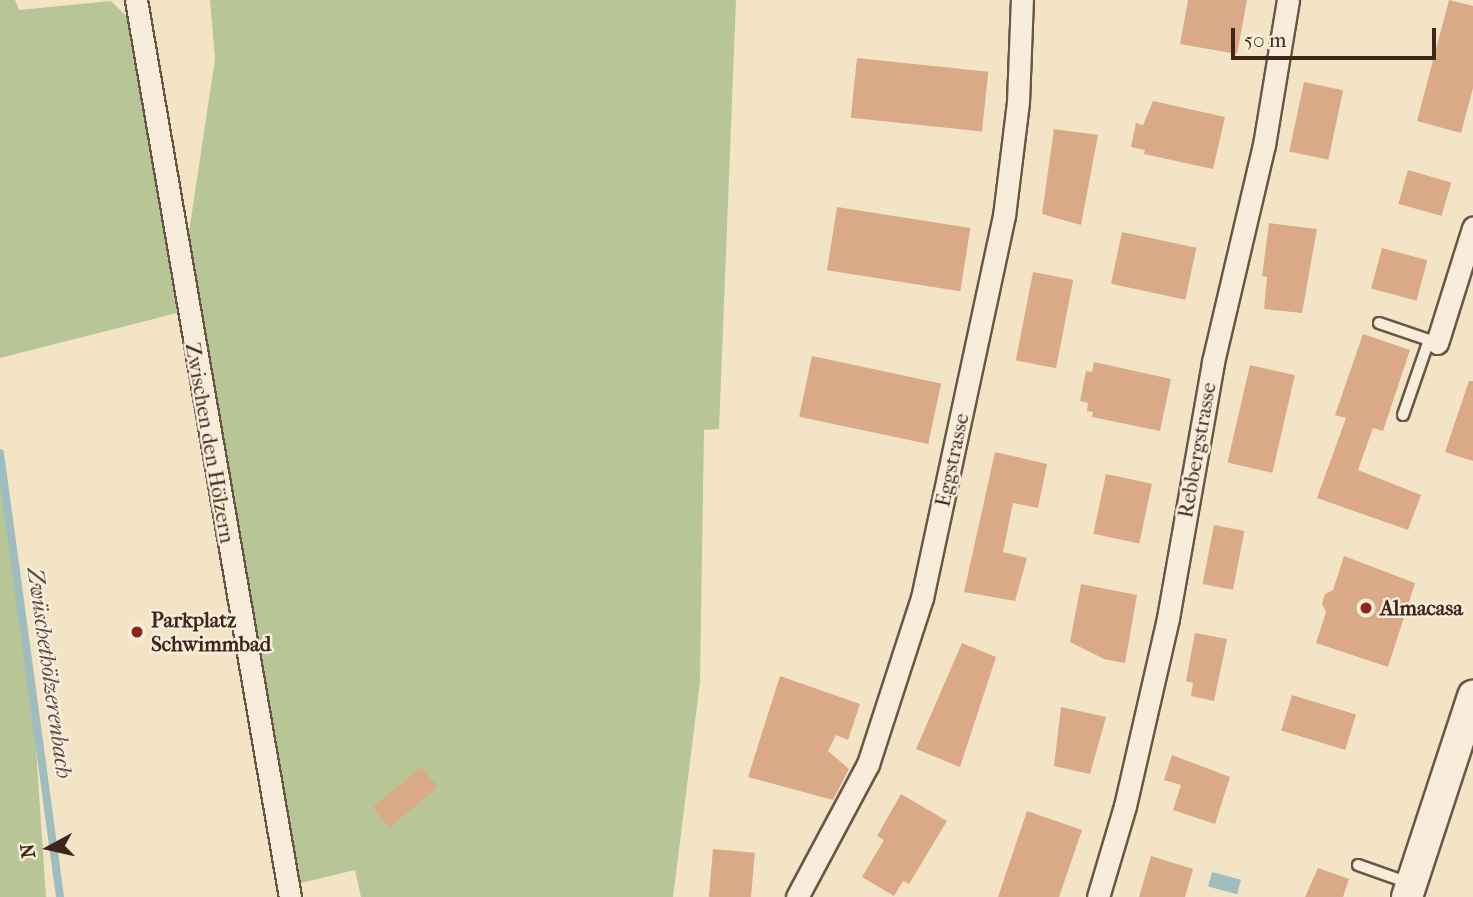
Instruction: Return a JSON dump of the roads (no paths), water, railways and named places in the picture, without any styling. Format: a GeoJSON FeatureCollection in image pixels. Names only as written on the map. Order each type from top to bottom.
{"type":"FeatureCollection","features":[{"type":"Feature","properties":{"kind":"main road"},"geometry":{"type":"LineString","coordinates":[[1410,890],[1473,696]]}},
{"type":"Feature","properties":{"kind":"street","name":"Zwischen den Hölzern"},"geometry":{"type":"LineString","coordinates":[[136,0],[288,891]]}},
{"type":"Feature","properties":{"kind":"street","name":"Eggstrasse"},"geometry":{"type":"LineString","coordinates":[[797,897],[868,764],[922,598],[1004,216],[1018,102],[1023,0]]}},
{"type":"Feature","properties":{"kind":"street","name":"Rebbergstrasse"},"geometry":{"type":"LineString","coordinates":[[1098,897],[1125,806],[1168,618],[1213,362],[1264,145],[1288,0]]}},
{"type":"Feature","properties":{"kind":"street"},"geometry":{"type":"LineString","coordinates":[[1433,341],[1473,228]]}},
{"type":"Feature","properties":{"kind":"lane"},"geometry":{"type":"LineString","coordinates":[[1379,323],[1433,341],[1403,415]]}},
{"type":"Feature","properties":{"kind":"lane"},"geometry":{"type":"LineString","coordinates":[[1358,865],[1410,890]]}},
{"type":"Feature","properties":{"kind":"water"},"geometry":{"type":"Polygon","coordinates":[[[1212,872],[1241,880],[1237,894],[1208,886],[1212,872]]]}},
{"type":"Feature","properties":{"kind":"waterway","name":"Zwüschethölzerenbach"},"geometry":{"type":"LineString","coordinates":[[0,453],[60,897]]}},
{"type":"Feature","properties":{"kind":"place","name":"Almacasa"},"geometry":{"type":"Point","coordinates":[1366,608]}},
{"type":"Feature","properties":{"kind":"place","name":"Parkplatz Schwimmbad"},"geometry":{"type":"Point","coordinates":[137,632]}}]}
